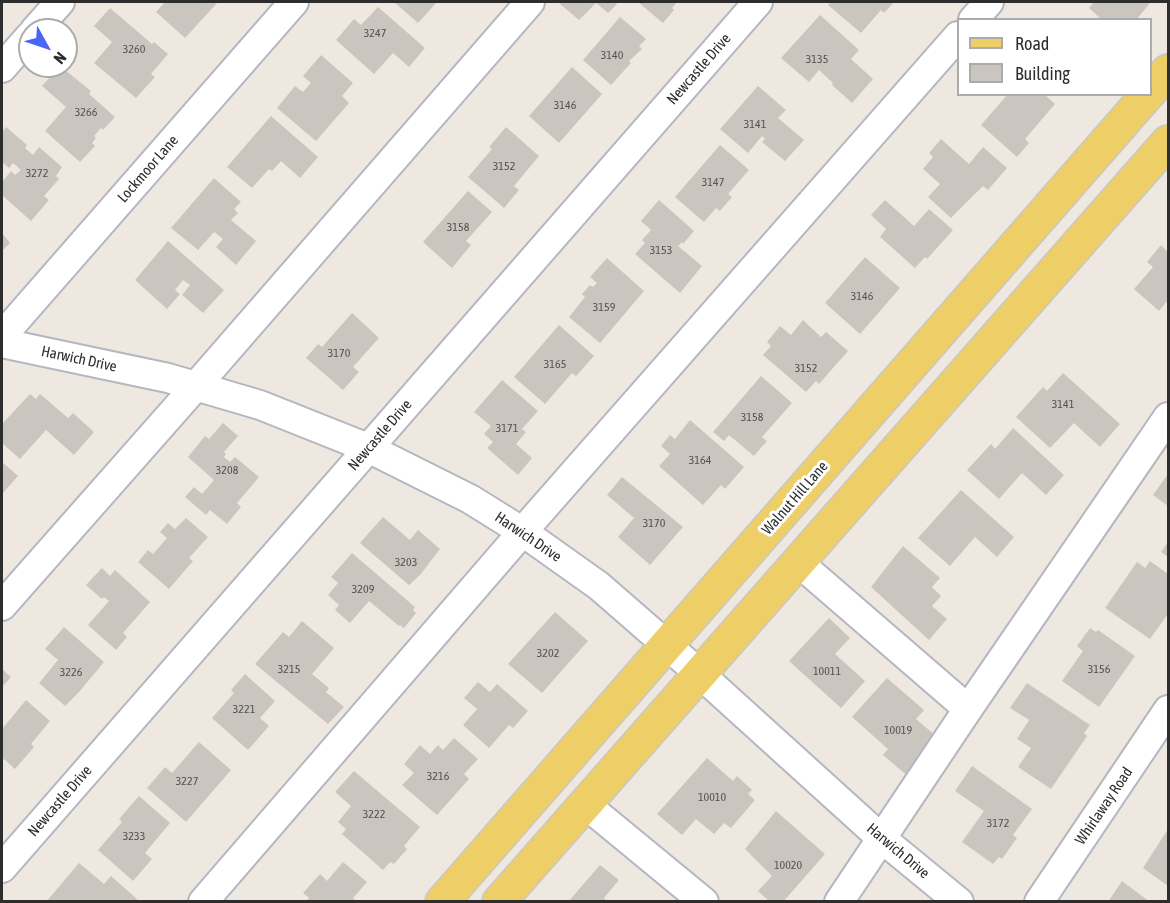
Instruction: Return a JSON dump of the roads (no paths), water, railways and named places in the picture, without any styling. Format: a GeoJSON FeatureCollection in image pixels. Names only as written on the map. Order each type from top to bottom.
{"type":"FeatureCollection","features":[{"type":"Feature","properties":{"kind":"main road","name":"Walnut Hill Lane"},"geometry":{"type":"LineString","coordinates":[[1152,90],[1168,72]]}},
{"type":"Feature","properties":{"kind":"main road","name":"Walnut Hill Lane"},"geometry":{"type":"LineString","coordinates":[[442,902],[1146,96]]}},
{"type":"Feature","properties":{"kind":"main road"},"geometry":{"type":"LineString","coordinates":[[499,902],[1168,142]]}},
{"type":"Feature","properties":{"kind":"street"},"geometry":{"type":"LineString","coordinates":[[46,18],[60,2]]}},
{"type":"Feature","properties":{"kind":"street","name":"Lockmoor Lane"},"geometry":{"type":"LineString","coordinates":[[2,336],[294,2]]}},
{"type":"Feature","properties":{"kind":"street"},"geometry":{"type":"LineString","coordinates":[[2,606],[196,387],[530,2]]}},
{"type":"Feature","properties":{"kind":"street","name":"Newcastle Drive"},"geometry":{"type":"LineString","coordinates":[[2,868],[758,2]]}},
{"type":"Feature","properties":{"kind":"street"},"geometry":{"type":"LineString","coordinates":[[975,18],[989,2]]}},
{"type":"Feature","properties":{"kind":"street"},"geometry":{"type":"LineString","coordinates":[[203,902],[523,532],[957,37]]}},
{"type":"Feature","properties":{"kind":"street"},"geometry":{"type":"LineString","coordinates":[[2,68],[18,50]]}},
{"type":"Feature","properties":{"kind":"street","name":"Harwich Drive"},"geometry":{"type":"LineString","coordinates":[[2,343],[168,378],[260,405],[368,448],[470,499],[523,532],[599,586],[667,644],[881,838],[959,902]]}},
{"type":"Feature","properties":{"kind":"street"},"geometry":{"type":"LineString","coordinates":[[839,902],[1168,417]]}},
{"type":"Feature","properties":{"kind":"street"},"geometry":{"type":"LineString","coordinates":[[798,562],[968,709]]}},
{"type":"Feature","properties":{"kind":"street","name":"Whirlaway Road"},"geometry":{"type":"LineString","coordinates":[[1039,902],[1168,710]]}},
{"type":"Feature","properties":{"kind":"street"},"geometry":{"type":"LineString","coordinates":[[585,804],[704,902]]}}]}
